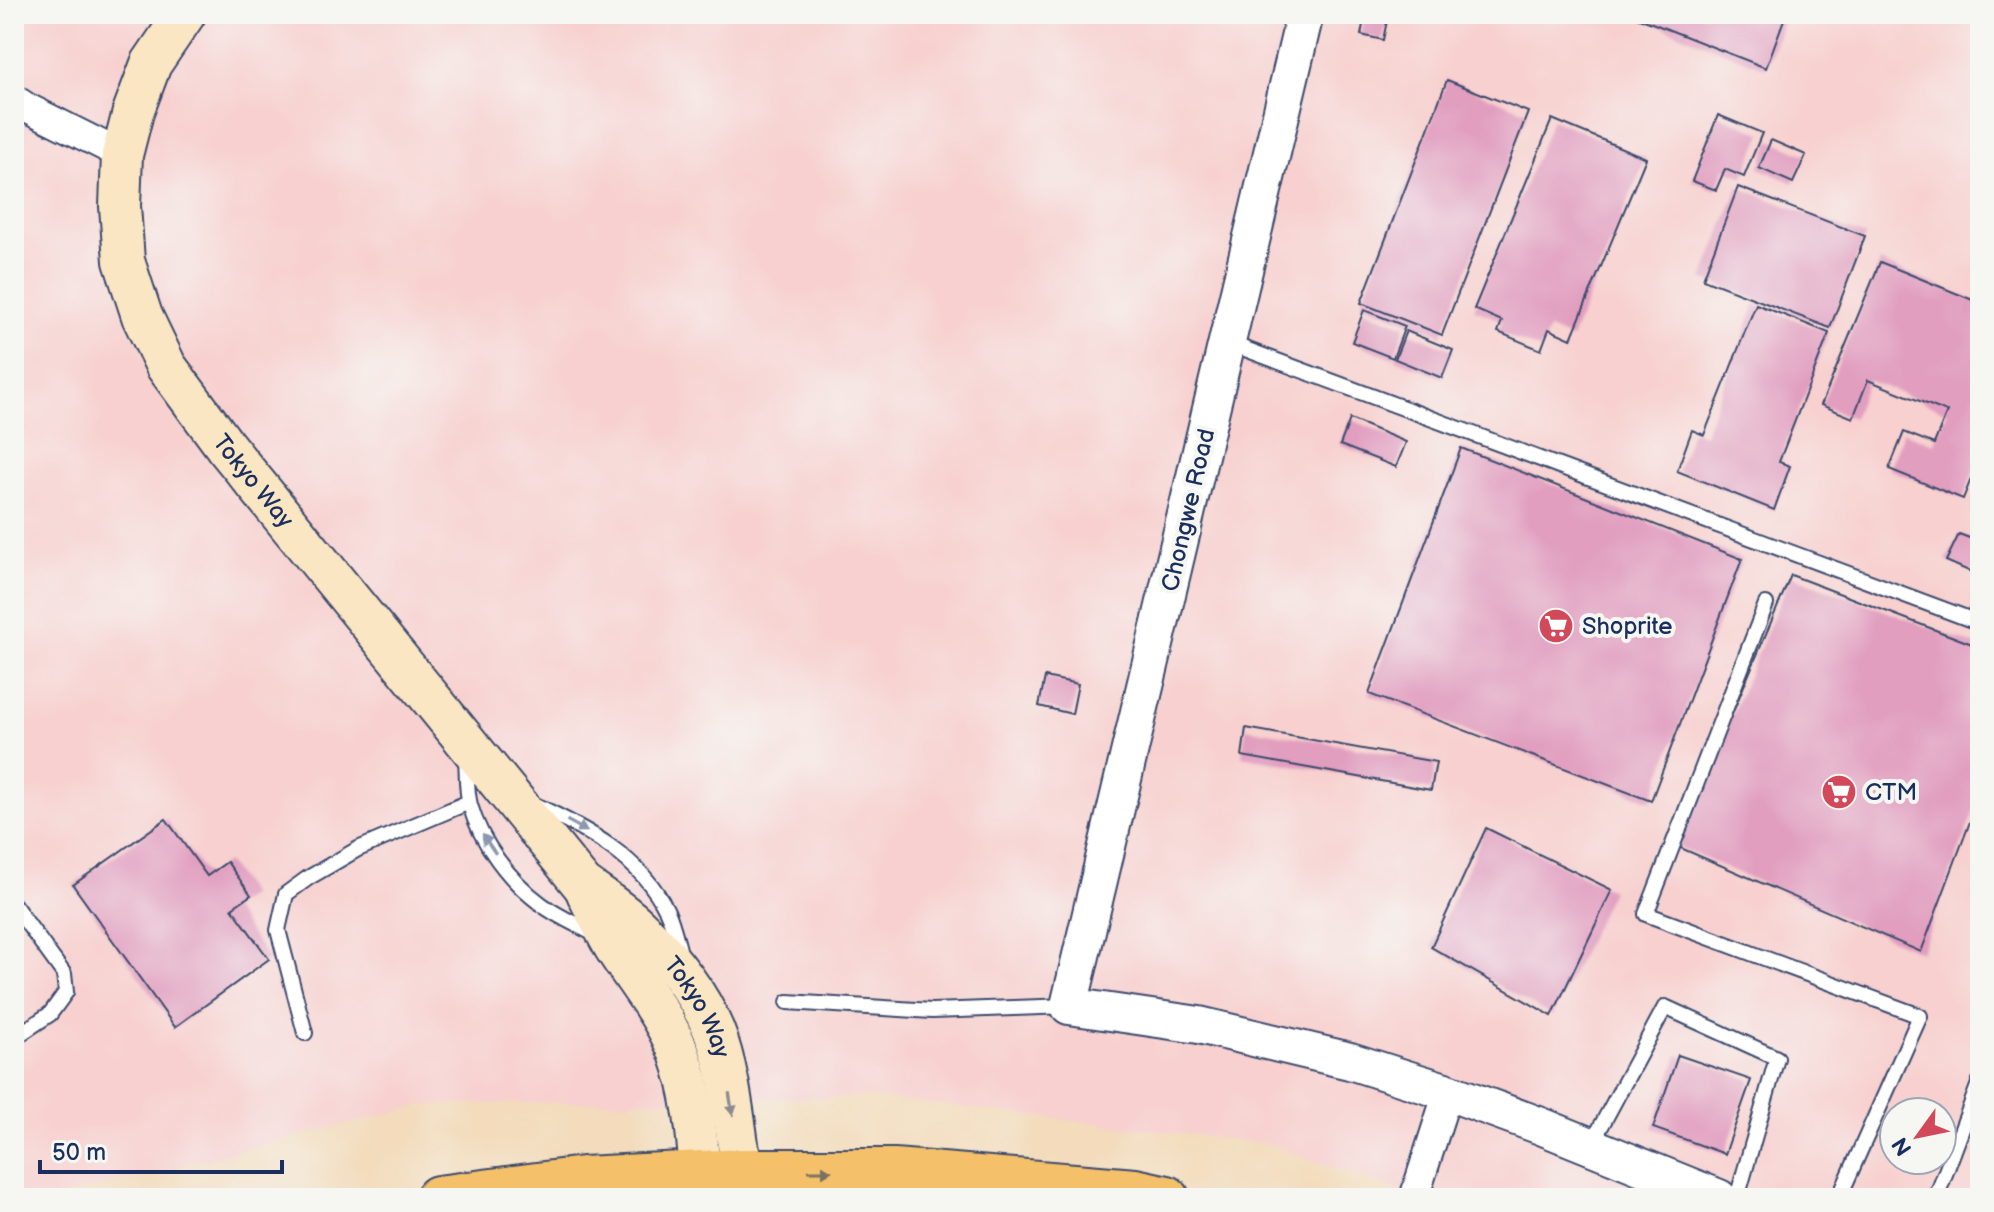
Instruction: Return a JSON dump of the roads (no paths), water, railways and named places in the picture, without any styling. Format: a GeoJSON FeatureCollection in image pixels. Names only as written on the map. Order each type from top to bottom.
{"type":"FeatureCollection","features":[{"type":"Feature","properties":{"kind":"main road","name":"Tokyo Way"},"geometry":{"type":"LineString","coordinates":[[185,14],[151,64],[133,112],[122,155],[120,206],[124,261],[142,316],[166,366],[225,446],[583,885],[612,945],[653,1004],[678,1051],[696,1124],[720,1185]]}},
{"type":"Feature","properties":{"kind":"main road","name":"Tokyo Way"},"geometry":{"type":"LineString","coordinates":[[583,885],[636,925],[664,955],[691,989],[714,1032],[726,1076],[720,1185]]}},
{"type":"Feature","properties":{"kind":"main road"},"geometry":{"type":"LineString","coordinates":[[438,1198],[583,1179],[720,1185],[894,1171],[1135,1191],[1167,1198]]}},
{"type":"Feature","properties":{"kind":"street","name":"Chongwe Road"},"geometry":{"type":"LineString","coordinates":[[1069,1006],[1305,14]]}},
{"type":"Feature","properties":{"kind":"street"},"geometry":{"type":"LineString","coordinates":[[14,99],[122,155]]}},
{"type":"Feature","properties":{"kind":"street"},"geometry":{"type":"LineString","coordinates":[[1069,1006],[1199,1025],[1350,1061],[1448,1092],[1719,1198]]}},
{"type":"Feature","properties":{"kind":"street"},"geometry":{"type":"LineString","coordinates":[[1414,1198],[1448,1092]]}},
{"type":"Feature","properties":{"kind":"lane"},"geometry":{"type":"LineString","coordinates":[[1228,343],[1980,623]]}},
{"type":"Feature","properties":{"kind":"lane"},"geometry":{"type":"LineString","coordinates":[[1766,604],[1646,914],[1920,1016],[1839,1198]]}},
{"type":"Feature","properties":{"kind":"lane"},"geometry":{"type":"LineString","coordinates":[[465,741],[469,802],[482,835],[502,864],[542,905],[612,945]]}},
{"type":"Feature","properties":{"kind":"lane"},"geometry":{"type":"LineString","coordinates":[[507,792],[574,823],[633,865],[668,912],[691,989]]}},
{"type":"Feature","properties":{"kind":"lane"},"geometry":{"type":"LineString","coordinates":[[305,1033],[278,930],[286,894],[358,849],[469,802]]}},
{"type":"Feature","properties":{"kind":"lane"},"geometry":{"type":"LineString","coordinates":[[14,905],[64,974],[66,992],[50,1014],[14,1038]]}},
{"type":"Feature","properties":{"kind":"lane"},"geometry":{"type":"LineString","coordinates":[[788,1002],[932,1011],[1069,1006]]}},
{"type":"Feature","properties":{"kind":"lane"},"geometry":{"type":"LineString","coordinates":[[1591,1146],[1665,1007],[1777,1058],[1737,1198]]}},
{"type":"Feature","properties":{"kind":"lane"},"geometry":{"type":"LineString","coordinates":[[1936,1198],[1980,1081]]}},
{"type":"Feature","properties":{"kind":"place","name":"Shoprite"},"geometry":{"type":"Point","coordinates":[1556,626]}},
{"type":"Feature","properties":{"kind":"place","name":"CTM"},"geometry":{"type":"Point","coordinates":[1839,792]}}]}
